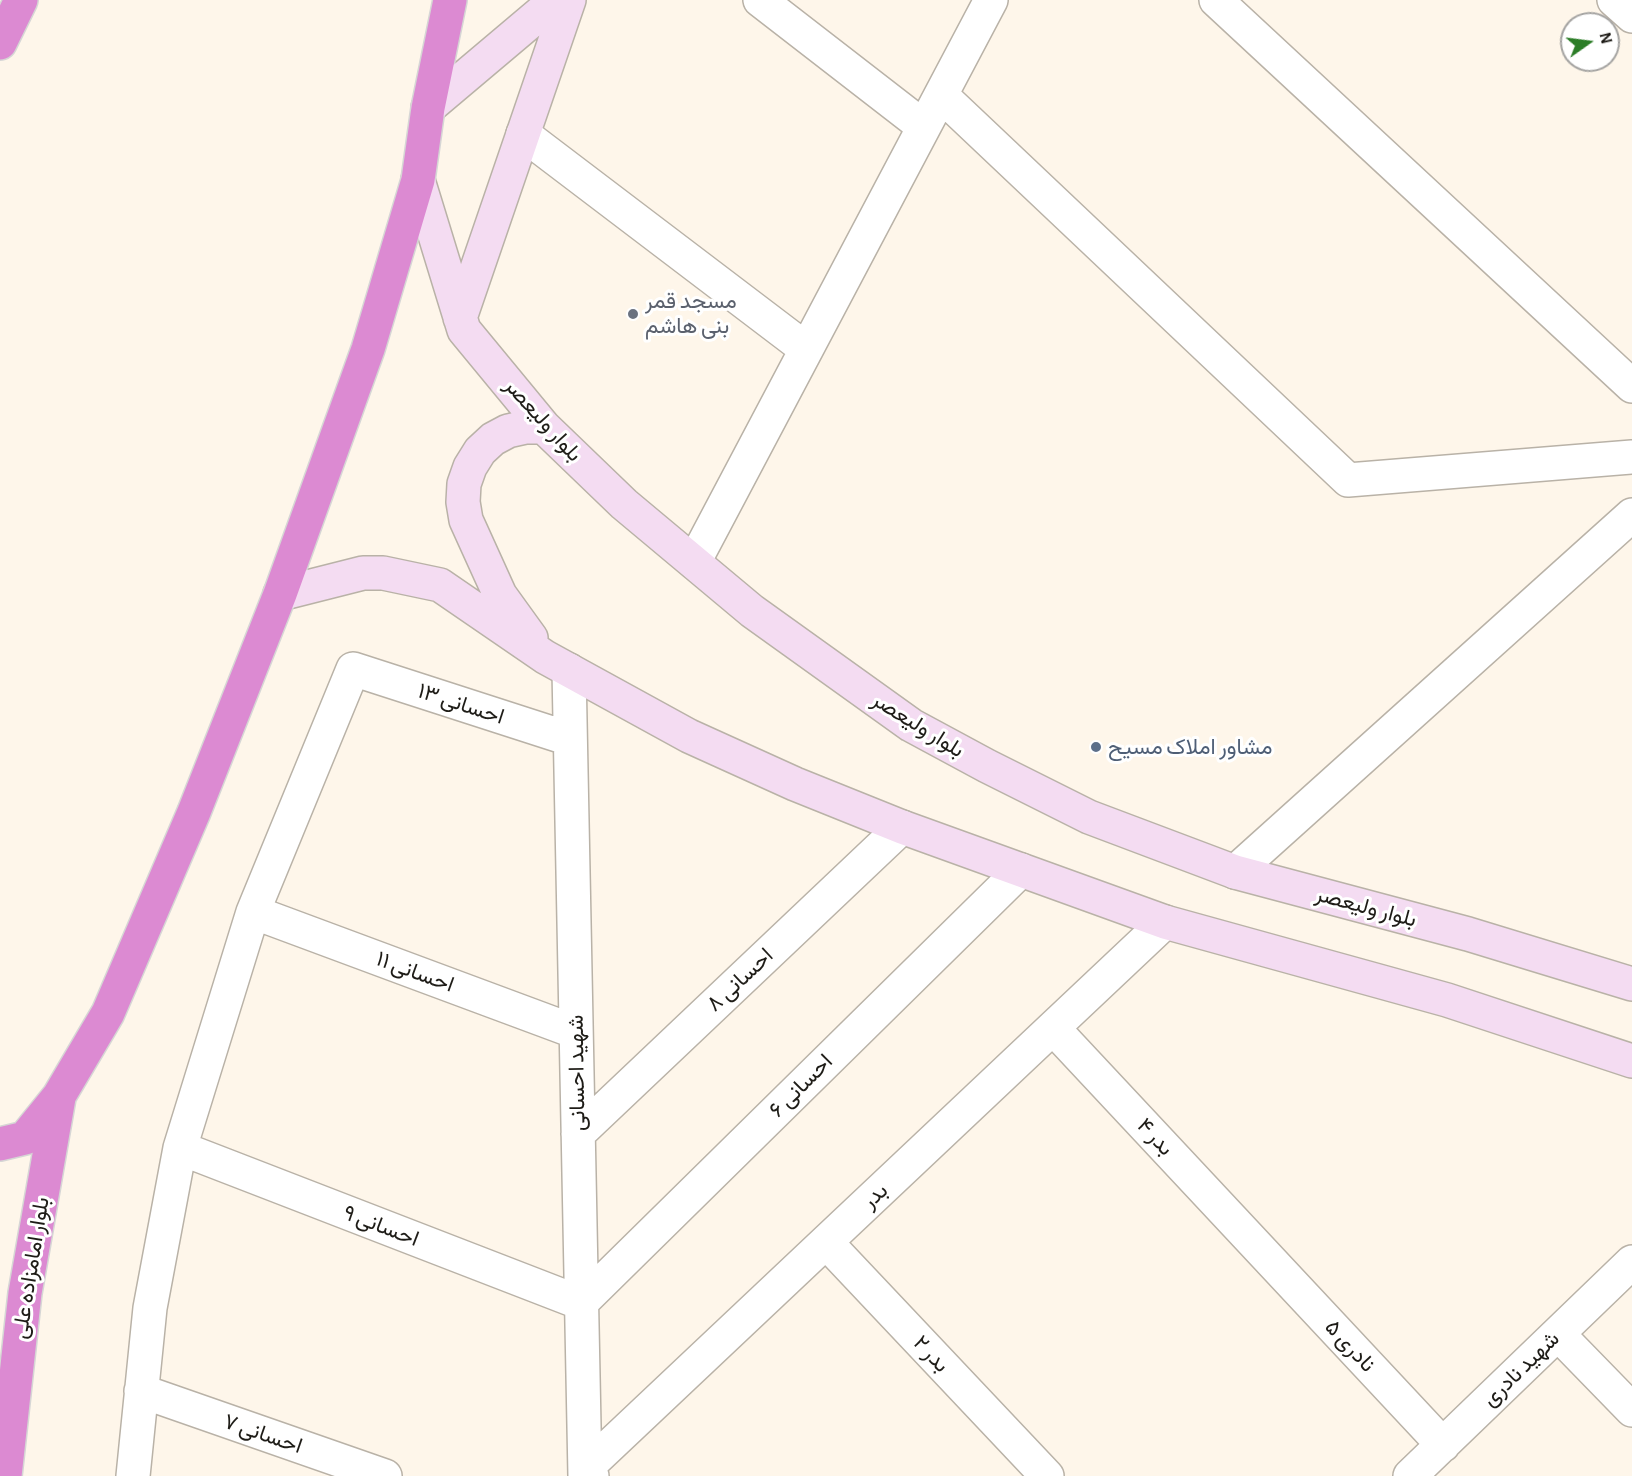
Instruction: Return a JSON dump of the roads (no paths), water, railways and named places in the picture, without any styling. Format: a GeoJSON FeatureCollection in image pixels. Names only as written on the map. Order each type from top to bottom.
{"type":"FeatureCollection","features":[{"type":"Feature","properties":{"kind":"highway"},"geometry":{"type":"LineString","coordinates":[[0,43],[21,0]]}},
{"type":"Feature","properties":{"kind":"highway"},"geometry":{"type":"LineString","coordinates":[[0,1144],[25,1138],[59,1096],[108,1013],[194,812],[280,594],[368,349],[418,180],[428,108],[450,0]]}},
{"type":"Feature","properties":{"kind":"highway","name":"بلوار امامزاده علی"},"geometry":{"type":"LineString","coordinates":[[5,1476],[25,1293],[59,1096]]}},
{"type":"Feature","properties":{"kind":"main road"},"geometry":{"type":"LineString","coordinates":[[428,108],[556,0]]}},
{"type":"Feature","properties":{"kind":"main road"},"geometry":{"type":"LineString","coordinates":[[460,318],[568,0]]}},
{"type":"Feature","properties":{"kind":"main road","name":"بلوار ولیعصر"},"geometry":{"type":"LineString","coordinates":[[418,180],[464,330],[544,427],[624,504],[752,611],[911,725],[1089,817],[1235,872],[1468,934],[1632,984]]}},
{"type":"Feature","properties":{"kind":"main road"},"geometry":{"type":"LineString","coordinates":[[544,427],[526,427],[508,431],[486,445],[470,467],[464,484],[462,502],[466,520],[500,595],[557,664]]}},
{"type":"Feature","properties":{"kind":"main road"},"geometry":{"type":"LineString","coordinates":[[280,594],[363,573],[383,573],[440,585],[557,664],[689,736],[795,784],[902,827],[1165,922],[1447,1000],[1632,1061]]}},
{"type":"Feature","properties":{"kind":"street"},"geometry":{"type":"LineString","coordinates":[[760,0],[924,128]]}},
{"type":"Feature","properties":{"kind":"street"},"geometry":{"type":"LineString","coordinates":[[694,562],[991,0]]}},
{"type":"Feature","properties":{"kind":"street"},"geometry":{"type":"LineString","coordinates":[[1216,0],[1632,386]]}},
{"type":"Feature","properties":{"kind":"street"},"geometry":{"type":"LineString","coordinates":[[1614,0],[1632,16]]}},
{"type":"Feature","properties":{"kind":"street"},"geometry":{"type":"LineString","coordinates":[[941,95],[1348,480],[1632,457]]}},
{"type":"Feature","properties":{"kind":"street"},"geometry":{"type":"LineString","coordinates":[[523,134],[806,349]]}},
{"type":"Feature","properties":{"kind":"street"},"geometry":{"type":"LineString","coordinates":[[1235,872],[1632,514]]}},
{"type":"Feature","properties":{"kind":"street","name":"شهید احسانی"},"geometry":{"type":"LineString","coordinates":[[557,664],[570,739],[581,1303],[587,1474]]}},
{"type":"Feature","properties":{"kind":"street","name":"احسانی ۱۳"},"geometry":{"type":"LineString","coordinates":[[253,912],[353,669],[570,739]]}},
{"type":"Feature","properties":{"kind":"street","name":"احسانی ۸"},"geometry":{"type":"LineString","coordinates":[[578,1134],[902,827]]}},
{"type":"Feature","properties":{"kind":"street","name":"احسانی ۶"},"geometry":{"type":"LineString","coordinates":[[581,1303],[1021,870]]}},
{"type":"Feature","properties":{"kind":"street"},"geometry":{"type":"LineString","coordinates":[[133,1476],[150,1308],[180,1148],[253,912]]}},
{"type":"Feature","properties":{"kind":"street","name":"احسانی ۱۱"},"geometry":{"type":"LineString","coordinates":[[253,912],[576,1032]]}},
{"type":"Feature","properties":{"kind":"street","name":"بدر"},"geometry":{"type":"LineString","coordinates":[[587,1474],[826,1242],[1165,922]]}},
{"type":"Feature","properties":{"kind":"street","name":"بدر ۴"},"geometry":{"type":"LineString","coordinates":[[1053,1028],[1257,1247]]}},
{"type":"Feature","properties":{"kind":"street","name":"احسانی ۹"},"geometry":{"type":"LineString","coordinates":[[180,1148],[581,1303]]}},
{"type":"Feature","properties":{"kind":"street","name":"بدر ۲"},"geometry":{"type":"LineString","coordinates":[[826,1242],[1042,1471]]}},
{"type":"Feature","properties":{"kind":"street","name":"نادری ۵"},"geometry":{"type":"LineString","coordinates":[[1257,1247],[1443,1445]]}},
{"type":"Feature","properties":{"kind":"street","name":"شهید نادری"},"geometry":{"type":"LineString","coordinates":[[1410,1476],[1632,1262]]}},
{"type":"Feature","properties":{"kind":"street"},"geometry":{"type":"LineString","coordinates":[[1558,1334],[1632,1410]]}},
{"type":"Feature","properties":{"kind":"street","name":"احسانی ۷"},"geometry":{"type":"LineString","coordinates":[[141,1391],[385,1476]]}},
{"type":"Feature","properties":{"kind":"place","name":"مسجد قمر بنی هاشم"},"geometry":{"type":"Point","coordinates":[633,314]}},
{"type":"Feature","properties":{"kind":"place","name":"مشاور املاک مسیح"},"geometry":{"type":"Point","coordinates":[1096,747]}}]}
